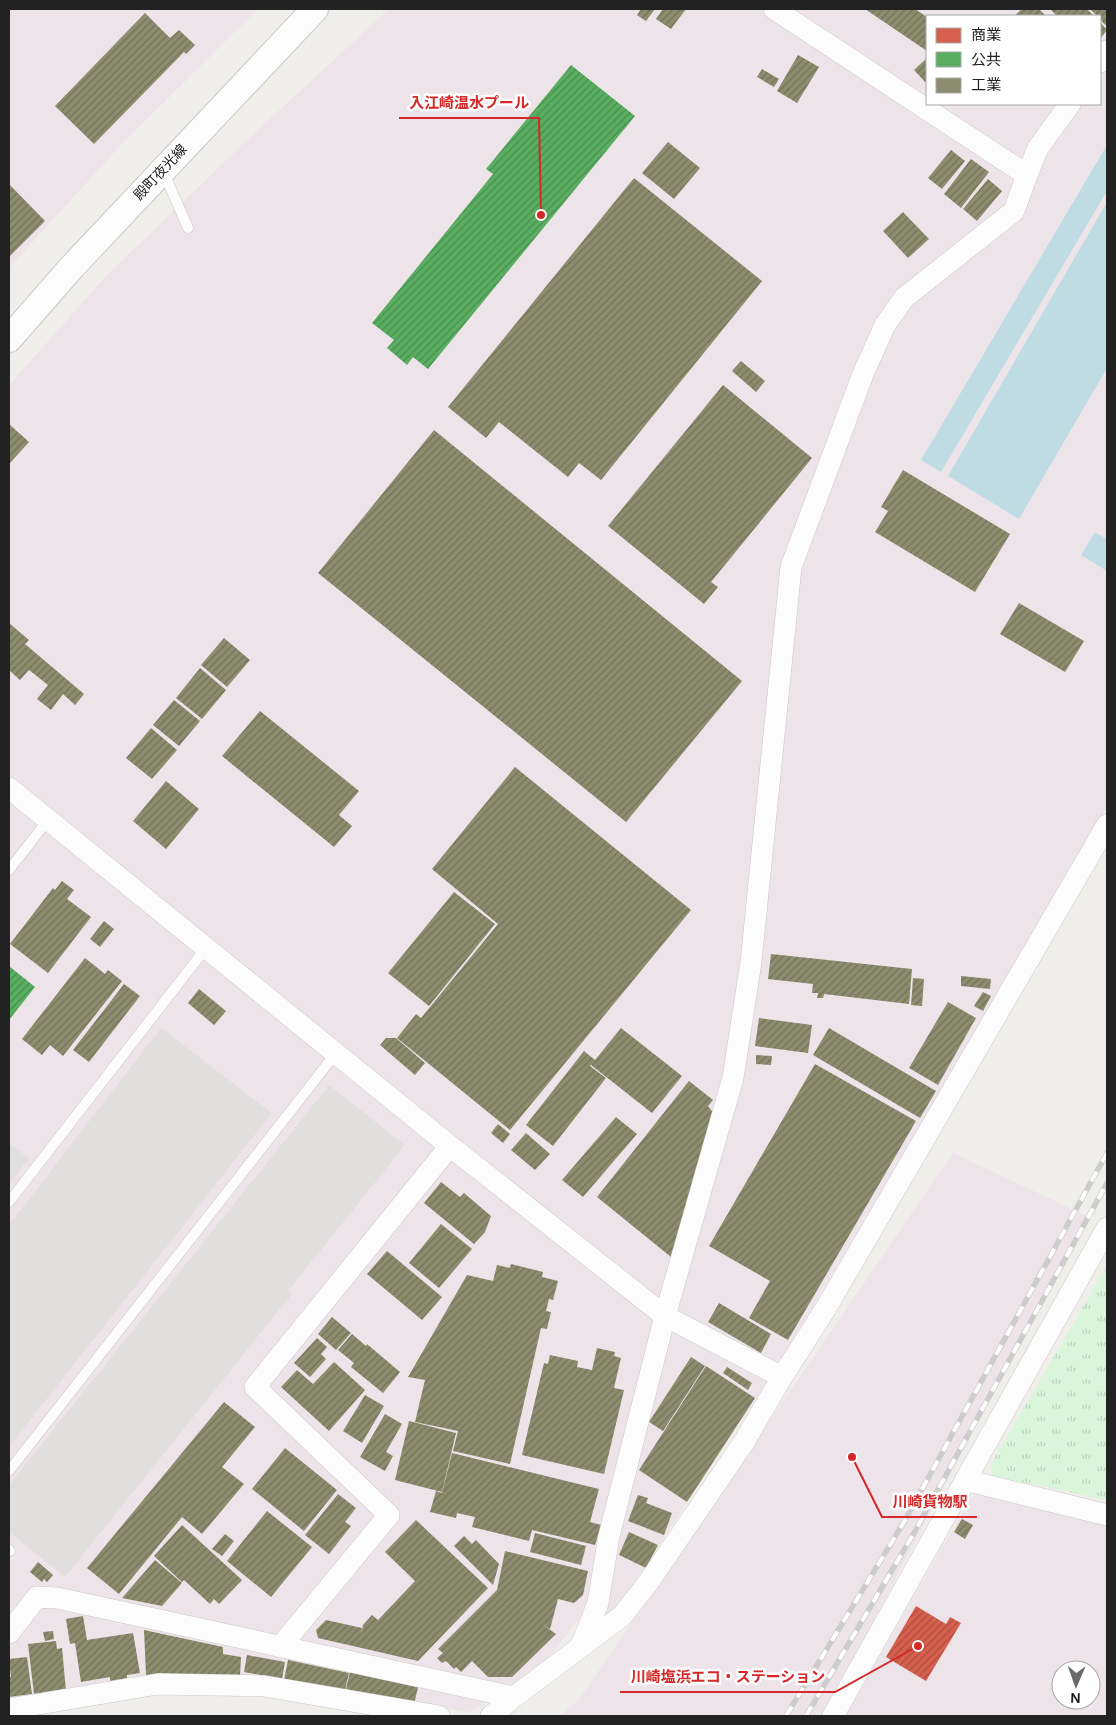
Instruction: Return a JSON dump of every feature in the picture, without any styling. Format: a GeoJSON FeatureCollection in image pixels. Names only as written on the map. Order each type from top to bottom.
{"type":"FeatureCollection","features":[{"type":"Feature","properties":{"kind":"street","name":"殿町夜光線"},"geometry":{"type":"LineString","coordinates":[[9,339],[71,268],[315,9]]}},
{"type":"Feature","properties":{"kind":"street"},"geometry":{"type":"LineString","coordinates":[[774,9],[1027,175]]}},
{"type":"Feature","properties":{"kind":"street"},"geometry":{"type":"LineString","coordinates":[[580,1648],[598,1603],[609,1536],[665,1316],[734,1078],[752,962],[791,567],[863,374],[885,325],[904,298],[1014,211],[1038,148],[1069,105]]}},
{"type":"Feature","properties":{"kind":"street"},"geometry":{"type":"LineString","coordinates":[[9,788],[450,1146],[665,1316],[782,1377]]}},
{"type":"Feature","properties":{"kind":"street"},"geometry":{"type":"LineString","coordinates":[[491,1716],[622,1616],[648,1583],[744,1442],[782,1377],[826,1308],[1107,825]]}},
{"type":"Feature","properties":{"kind":"street"},"geometry":{"type":"LineString","coordinates":[[280,1647],[389,1515],[255,1387],[450,1146]]}},
{"type":"Feature","properties":{"kind":"street"},"geometry":{"type":"LineString","coordinates":[[833,1716],[1107,1228]]}},
{"type":"Feature","properties":{"kind":"street"},"geometry":{"type":"LineString","coordinates":[[965,1480],[1107,1515]]}},
{"type":"Feature","properties":{"kind":"street"},"geometry":{"type":"LineString","coordinates":[[9,1633],[37,1597],[57,1598],[514,1697]]}},
{"type":"Feature","properties":{"kind":"street"},"geometry":{"type":"LineString","coordinates":[[9,1709],[158,1684],[264,1686],[438,1716]]}},
{"type":"Feature","properties":{"kind":"lane"},"geometry":{"type":"LineString","coordinates":[[162,170],[188,228]]}},
{"type":"Feature","properties":{"kind":"lane"},"geometry":{"type":"LineString","coordinates":[[9,870],[48,820]]}},
{"type":"Feature","properties":{"kind":"lane"},"geometry":{"type":"LineString","coordinates":[[9,1202],[206,948]]}},
{"type":"Feature","properties":{"kind":"lane"},"geometry":{"type":"LineString","coordinates":[[9,1472],[336,1054]]}},
{"type":"Feature","properties":{"kind":"shaded area"},"geometry":{"type":"Polygon","coordinates":[[[9,9],[258,9],[121,145],[9,268],[9,9]]]}},
{"type":"Feature","properties":{"kind":"shaded area"},"geometry":{"type":"Polygon","coordinates":[[[389,9],[1107,9],[1107,807],[784,1356],[615,1612],[580,1618],[526,1685],[468,1712],[250,1678],[9,1703],[9,385],[107,275],[246,141],[389,9]]]}},
{"type":"Feature","properties":{"kind":"shaded area"},"geometry":{"type":"Polygon","coordinates":[[[161,1028],[272,1113],[9,1447],[9,1225],[161,1028]]]}},
{"type":"Feature","properties":{"kind":"shaded area"},"geometry":{"type":"Polygon","coordinates":[[[329,1085],[405,1145],[288,1291],[292,1294],[65,1577],[9,1532],[9,1485],[329,1085]]]}},
{"type":"Feature","properties":{"kind":"shaded area"},"geometry":{"type":"Polygon","coordinates":[[[9,1143],[29,1158],[9,1184],[9,1143]]]}},
{"type":"Feature","properties":{"kind":"shaded area"},"geometry":{"type":"Polygon","coordinates":[[[953,1153],[1087,1216],[823,1716],[560,1716],[580,1698],[953,1153]]]}},
{"type":"Feature","properties":{"kind":"shaded area"},"geometry":{"type":"Polygon","coordinates":[[[980,1492],[1107,1522],[1107,1716],[845,1716],[971,1498],[980,1492]]]}},
{"type":"Feature","properties":{"kind":"green space"},"geometry":{"type":"Polygon","coordinates":[[[1107,1266],[1107,1500],[993,1476],[991,1464],[1107,1266]]]}},
{"type":"Feature","properties":{"kind":"water"},"geometry":{"type":"Polygon","coordinates":[[[1107,145],[1107,191],[941,472],[921,460],[1107,145]]]}},
{"type":"Feature","properties":{"kind":"water"},"geometry":{"type":"Polygon","coordinates":[[[1107,202],[1107,368],[1019,519],[948,476],[1107,202]]]}},
{"type":"Feature","properties":{"kind":"water"},"geometry":{"type":"Polygon","coordinates":[[[1095,532],[1105,538],[1107,534],[1107,571],[1081,555],[1095,532]]]}},
{"type":"Feature","properties":{"kind":"building: 商業"},"geometry":{"type":"Polygon","coordinates":[[[916,1606],[946,1624],[950,1617],[961,1623],[926,1681],[886,1657],[916,1606]]]}},
{"type":"Feature","properties":{"kind":"building: 公共"},"geometry":{"type":"Polygon","coordinates":[[[571,65],[635,116],[428,369],[413,357],[407,365],[387,348],[394,340],[372,323],[493,174],[486,169],[571,65]]]}},
{"type":"Feature","properties":{"kind":"building: 公共"},"geometry":{"type":"Polygon","coordinates":[[[9,966],[35,987],[9,1020],[9,966]]]}},
{"type":"Feature","properties":{"kind":"building: 工業"},"geometry":{"type":"Polygon","coordinates":[[[641,9],[655,9],[646,21],[637,15],[641,9]]]}},
{"type":"Feature","properties":{"kind":"building: 工業"},"geometry":{"type":"Polygon","coordinates":[[[663,9],[686,9],[671,29],[656,19],[663,9]]]}},
{"type":"Feature","properties":{"kind":"building: 工業"},"geometry":{"type":"Polygon","coordinates":[[[865,9],[915,9],[926,16],[926,50],[865,9]]]}},
{"type":"Feature","properties":{"kind":"building: 工業"},"geometry":{"type":"Polygon","coordinates":[[[1022,9],[1039,9],[1045,15],[1015,15],[1022,9]]]}},
{"type":"Feature","properties":{"kind":"building: 工業"},"geometry":{"type":"Polygon","coordinates":[[[1050,9],[1087,9],[1093,15],[1056,15],[1050,9]]]}},
{"type":"Feature","properties":{"kind":"building: 工業"},"geometry":{"type":"Polygon","coordinates":[[[1090,9],[1107,9],[1107,23],[1105,25],[1101,20],[1101,15],[1096,15],[1090,9]]]}},
{"type":"Feature","properties":{"kind":"building: 工業"},"geometry":{"type":"Polygon","coordinates":[[[145,13],[170,38],[179,30],[195,45],[186,54],[184,52],[94,144],[55,106],[145,13]]]}},
{"type":"Feature","properties":{"kind":"building: 工業"},"geometry":{"type":"Polygon","coordinates":[[[1101,23],[1107,30],[1101,38],[1101,23]]]}},
{"type":"Feature","properties":{"kind":"building: 工業"},"geometry":{"type":"Polygon","coordinates":[[[798,55],[819,67],[797,103],[777,91],[798,55]]]}},
{"type":"Feature","properties":{"kind":"building: 工業"},"geometry":{"type":"Polygon","coordinates":[[[926,59],[926,83],[914,70],[926,59]]]}},
{"type":"Feature","properties":{"kind":"building: 工業"},"geometry":{"type":"Polygon","coordinates":[[[762,69],[779,79],[774,87],[757,77],[762,69]]]}},
{"type":"Feature","properties":{"kind":"building: 工業"},"geometry":{"type":"Polygon","coordinates":[[[668,142],[700,168],[674,199],[642,173],[668,142]]]}},
{"type":"Feature","properties":{"kind":"building: 工業"},"geometry":{"type":"Polygon","coordinates":[[[951,150],[965,161],[942,189],[928,178],[951,150]]]}},
{"type":"Feature","properties":{"kind":"building: 工業"},"geometry":{"type":"Polygon","coordinates":[[[971,159],[989,172],[961,208],[944,194],[971,159]]]}},
{"type":"Feature","properties":{"kind":"building: 工業"},"geometry":{"type":"Polygon","coordinates":[[[634,178],[762,281],[601,480],[579,463],[568,477],[499,422],[486,438],[448,407],[634,178]]]}},
{"type":"Feature","properties":{"kind":"building: 工業"},"geometry":{"type":"Polygon","coordinates":[[[988,179],[1002,191],[977,221],[963,209],[988,179]]]}},
{"type":"Feature","properties":{"kind":"building: 工業"},"geometry":{"type":"Polygon","coordinates":[[[9,184],[45,221],[9,257],[9,184]]]}},
{"type":"Feature","properties":{"kind":"building: 工業"},"geometry":{"type":"Polygon","coordinates":[[[903,212],[929,239],[908,258],[883,231],[903,212]]]}},
{"type":"Feature","properties":{"kind":"building: 工業"},"geometry":{"type":"Polygon","coordinates":[[[741,361],[765,381],[756,392],[732,371],[741,361]]]}},
{"type":"Feature","properties":{"kind":"building: 工業"},"geometry":{"type":"Polygon","coordinates":[[[723,385],[812,458],[711,582],[718,587],[704,604],[608,526],[723,385]]]}},
{"type":"Feature","properties":{"kind":"building: 工業"},"geometry":{"type":"Polygon","coordinates":[[[9,424],[29,442],[9,464],[9,424]]]}},
{"type":"Feature","properties":{"kind":"building: 工業"},"geometry":{"type":"Polygon","coordinates":[[[434,430],[742,681],[626,822],[318,573],[434,430]]]}},
{"type":"Feature","properties":{"kind":"building: 工業"},"geometry":{"type":"Polygon","coordinates":[[[903,470],[1010,534],[975,592],[875,532],[888,511],[881,507],[903,470]]]}},
{"type":"Feature","properties":{"kind":"building: 工業"},"geometry":{"type":"Polygon","coordinates":[[[1019,603],[1084,641],[1065,672],[1000,634],[1019,603]]]}},
{"type":"Feature","properties":{"kind":"building: 工業"},"geometry":{"type":"Polygon","coordinates":[[[9,623],[29,640],[25,644],[84,694],[75,705],[63,694],[51,710],[37,699],[48,685],[29,670],[20,680],[9,670],[9,623]]]}},
{"type":"Feature","properties":{"kind":"building: 工業"},"geometry":{"type":"Polygon","coordinates":[[[224,638],[250,660],[227,687],[201,665],[224,638]]]}},
{"type":"Feature","properties":{"kind":"building: 工業"},"geometry":{"type":"Polygon","coordinates":[[[200,668],[226,690],[202,719],[176,698],[200,668]]]}},
{"type":"Feature","properties":{"kind":"building: 工業"},"geometry":{"type":"Polygon","coordinates":[[[174,700],[200,721],[179,746],[153,725],[174,700]]]}},
{"type":"Feature","properties":{"kind":"building: 工業"},"geometry":{"type":"Polygon","coordinates":[[[260,711],[359,791],[339,815],[352,826],[334,847],[222,756],[260,711]]]}},
{"type":"Feature","properties":{"kind":"building: 工業"},"geometry":{"type":"Polygon","coordinates":[[[151,728],[177,750],[152,779],[126,758],[151,728]]]}},
{"type":"Feature","properties":{"kind":"building: 工業"},"geometry":{"type":"Polygon","coordinates":[[[515,767],[691,910],[510,1130],[397,1038],[416,1014],[421,1018],[498,924],[432,869],[515,767]]]}},
{"type":"Feature","properties":{"kind":"building: 工業"},"geometry":{"type":"Polygon","coordinates":[[[166,781],[199,809],[166,849],[133,821],[166,781]]]}},
{"type":"Feature","properties":{"kind":"building: 工業"},"geometry":{"type":"Polygon","coordinates":[[[62,881],[74,890],[67,899],[91,917],[48,973],[10,944],[53,888],[55,890],[62,881]]]}},
{"type":"Feature","properties":{"kind":"building: 工業"},"geometry":{"type":"Polygon","coordinates":[[[454,892],[495,924],[429,1006],[388,973],[454,892]]]}},
{"type":"Feature","properties":{"kind":"building: 工業"},"geometry":{"type":"Polygon","coordinates":[[[104,921],[114,929],[100,947],[90,939],[104,921]]]}},
{"type":"Feature","properties":{"kind":"building: 工業"},"geometry":{"type":"Polygon","coordinates":[[[771,954],[912,969],[909,1004],[824,994],[823,998],[817,998],[818,993],[812,993],[813,984],[768,979],[771,954]]]}},
{"type":"Feature","properties":{"kind":"building: 工業"},"geometry":{"type":"Polygon","coordinates":[[[85,958],[105,974],[108,970],[122,981],[63,1056],[50,1045],[42,1055],[22,1039],[85,958]]]}},
{"type":"Feature","properties":{"kind":"building: 工業"},"geometry":{"type":"Polygon","coordinates":[[[961,976],[991,979],[990,989],[961,986],[961,976]]]}},
{"type":"Feature","properties":{"kind":"building: 工業"},"geometry":{"type":"Polygon","coordinates":[[[913,978],[924,979],[922,1006],[911,1005],[913,978]]]}},
{"type":"Feature","properties":{"kind":"building: 工業"},"geometry":{"type":"Polygon","coordinates":[[[124,984],[140,996],[89,1062],[73,1050],[124,984]]]}},
{"type":"Feature","properties":{"kind":"building: 工業"},"geometry":{"type":"Polygon","coordinates":[[[199,989],[226,1011],[214,1025],[188,1003],[199,989]]]}},
{"type":"Feature","properties":{"kind":"building: 工業"},"geometry":{"type":"Polygon","coordinates":[[[983,992],[991,996],[983,1011],[974,1006],[983,992]]]}},
{"type":"Feature","properties":{"kind":"building: 工業"},"geometry":{"type":"Polygon","coordinates":[[[948,1002],[976,1018],[938,1085],[909,1068],[948,1002]]]}},
{"type":"Feature","properties":{"kind":"building: 工業"},"geometry":{"type":"Polygon","coordinates":[[[759,1018],[812,1025],[808,1053],[755,1046],[759,1018]]]}},
{"type":"Feature","properties":{"kind":"building: 工業"},"geometry":{"type":"Polygon","coordinates":[[[621,1028],[682,1076],[652,1113],[591,1065],[621,1028]]]}},
{"type":"Feature","properties":{"kind":"building: 工業"},"geometry":{"type":"Polygon","coordinates":[[[829,1028],[936,1091],[920,1118],[813,1055],[829,1028]]]}},
{"type":"Feature","properties":{"kind":"building: 工業"},"geometry":{"type":"Polygon","coordinates":[[[386,1038],[396,1038],[425,1063],[415,1075],[380,1045],[386,1038]]]}},
{"type":"Feature","properties":{"kind":"building: 工業"},"geometry":{"type":"Polygon","coordinates":[[[584,1051],[595,1060],[590,1066],[606,1078],[553,1146],[526,1125],[584,1051]]]}},
{"type":"Feature","properties":{"kind":"building: 工業"},"geometry":{"type":"Polygon","coordinates":[[[756,1055],[772,1056],[771,1065],[756,1064],[756,1055]]]}},
{"type":"Feature","properties":{"kind":"building: 工業"},"geometry":{"type":"Polygon","coordinates":[[[815,1064],[916,1121],[788,1340],[749,1318],[770,1281],[709,1246],[815,1064]]]}},
{"type":"Feature","properties":{"kind":"building: 工業"},"geometry":{"type":"Polygon","coordinates":[[[689,1081],[713,1100],[708,1106],[714,1114],[671,1257],[597,1197],[689,1081]]]}},
{"type":"Feature","properties":{"kind":"building: 工業"},"geometry":{"type":"Polygon","coordinates":[[[616,1117],[637,1134],[583,1197],[562,1180],[616,1117]]]}},
{"type":"Feature","properties":{"kind":"building: 工業"},"geometry":{"type":"Polygon","coordinates":[[[498,1124],[510,1134],[503,1143],[491,1133],[498,1124]]]}},
{"type":"Feature","properties":{"kind":"building: 工業"},"geometry":{"type":"Polygon","coordinates":[[[526,1133],[550,1154],[535,1170],[511,1150],[526,1133]]]}},
{"type":"Feature","properties":{"kind":"building: 工業"},"geometry":{"type":"Polygon","coordinates":[[[441,1182],[460,1197],[464,1193],[491,1216],[485,1232],[474,1244],[424,1203],[441,1182]]]}},
{"type":"Feature","properties":{"kind":"building: 工業"},"geometry":{"type":"Polygon","coordinates":[[[441,1224],[472,1249],[439,1288],[409,1263],[441,1224]]]}},
{"type":"Feature","properties":{"kind":"building: 工業"},"geometry":{"type":"Polygon","coordinates":[[[387,1251],[442,1297],[422,1320],[367,1274],[387,1251]]]}},
{"type":"Feature","properties":{"kind":"building: 工業"},"geometry":{"type":"Polygon","coordinates":[[[511,1264],[543,1272],[542,1277],[558,1281],[553,1300],[549,1299],[546,1311],[551,1312],[547,1329],[541,1328],[510,1464],[453,1451],[458,1431],[415,1422],[425,1380],[408,1377],[467,1275],[493,1281],[497,1265],[510,1268],[511,1264]]]}},
{"type":"Feature","properties":{"kind":"building: 工業"},"geometry":{"type":"Polygon","coordinates":[[[719,1303],[771,1334],[761,1353],[708,1322],[719,1303]]]}},
{"type":"Feature","properties":{"kind":"building: 工業"},"geometry":{"type":"Polygon","coordinates":[[[332,1317],[351,1333],[336,1350],[318,1334],[332,1317]]]}},
{"type":"Feature","properties":{"kind":"building: 工業"},"geometry":{"type":"Polygon","coordinates":[[[352,1334],[400,1372],[383,1393],[351,1367],[354,1363],[338,1350],[352,1334]]]}},
{"type":"Feature","properties":{"kind":"building: 工業"},"geometry":{"type":"Polygon","coordinates":[[[317,1338],[327,1347],[321,1354],[326,1359],[310,1377],[294,1363],[317,1338]]]}},
{"type":"Feature","properties":{"kind":"building: 工業"},"geometry":{"type":"Polygon","coordinates":[[[597,1348],[615,1352],[614,1356],[621,1358],[614,1388],[624,1390],[604,1474],[522,1455],[544,1363],[548,1364],[550,1355],[578,1361],[577,1367],[592,1370],[597,1348]]]}},
{"type":"Feature","properties":{"kind":"building: 工業"},"geometry":{"type":"Polygon","coordinates":[[[691,1357],[705,1366],[663,1431],[649,1422],[691,1357]]]}},
{"type":"Feature","properties":{"kind":"building: 工業"},"geometry":{"type":"Polygon","coordinates":[[[334,1362],[365,1390],[329,1431],[281,1387],[297,1370],[313,1384],[334,1362]]]}},
{"type":"Feature","properties":{"kind":"building: 工業"},"geometry":{"type":"Polygon","coordinates":[[[706,1366],[755,1398],[687,1502],[639,1470],[706,1366]]]}},
{"type":"Feature","properties":{"kind":"building: 工業"},"geometry":{"type":"Polygon","coordinates":[[[727,1367],[752,1383],[748,1390],[723,1373],[727,1367]]]}},
{"type":"Feature","properties":{"kind":"building: 工業"},"geometry":{"type":"Polygon","coordinates":[[[365,1395],[384,1406],[362,1443],[343,1431],[365,1395]]]}},
{"type":"Feature","properties":{"kind":"building: 工業"},"geometry":{"type":"Polygon","coordinates":[[[224,1402],[255,1427],[222,1467],[244,1484],[202,1534],[182,1517],[119,1594],[87,1568],[224,1402]]]}},
{"type":"Feature","properties":{"kind":"building: 工業"},"geometry":{"type":"Polygon","coordinates":[[[385,1414],[402,1424],[386,1452],[393,1456],[385,1471],[360,1457],[385,1414]]]}},
{"type":"Feature","properties":{"kind":"building: 工業"},"geometry":{"type":"Polygon","coordinates":[[[409,1421],[456,1433],[442,1492],[395,1480],[409,1421]]]}},
{"type":"Feature","properties":{"kind":"building: 工業"},"geometry":{"type":"Polygon","coordinates":[[[285,1448],[337,1490],[304,1531],[252,1489],[285,1448]]]}},
{"type":"Feature","properties":{"kind":"building: 工業"},"geometry":{"type":"Polygon","coordinates":[[[452,1453],[599,1489],[590,1522],[601,1525],[595,1545],[532,1530],[529,1541],[472,1527],[475,1517],[457,1513],[456,1518],[430,1512],[436,1491],[442,1493],[452,1453]]]}},
{"type":"Feature","properties":{"kind":"building: 工業"},"geometry":{"type":"Polygon","coordinates":[[[338,1494],[356,1508],[345,1522],[351,1526],[329,1554],[305,1535],[338,1494]]]}},
{"type":"Feature","properties":{"kind":"building: 工業"},"geometry":{"type":"Polygon","coordinates":[[[638,1495],[648,1498],[646,1503],[672,1513],[664,1535],[628,1521],[638,1495]]]}},
{"type":"Feature","properties":{"kind":"building: 工業"},"geometry":{"type":"Polygon","coordinates":[[[267,1511],[312,1547],[271,1597],[227,1561],[267,1511]]]}},
{"type":"Feature","properties":{"kind":"building: 工業"},"geometry":{"type":"Polygon","coordinates":[[[962,1519],[973,1525],[965,1539],[954,1532],[962,1519]]]}},
{"type":"Feature","properties":{"kind":"building: 工業"},"geometry":{"type":"Polygon","coordinates":[[[416,1520],[488,1588],[418,1661],[318,1638],[316,1630],[326,1620],[362,1628],[361,1636],[363,1625],[372,1615],[378,1620],[415,1581],[385,1552],[416,1520]]]}},
{"type":"Feature","properties":{"kind":"building: 工業"},"geometry":{"type":"Polygon","coordinates":[[[182,1525],[242,1580],[219,1604],[214,1599],[210,1604],[184,1580],[182,1582],[154,1556],[182,1525]]]}},
{"type":"Feature","properties":{"kind":"building: 工業"},"geometry":{"type":"Polygon","coordinates":[[[629,1532],[658,1545],[646,1568],[619,1555],[629,1532]]]}},
{"type":"Feature","properties":{"kind":"building: 工業"},"geometry":{"type":"Polygon","coordinates":[[[535,1533],[586,1546],[581,1565],[530,1552],[535,1533]]]}},
{"type":"Feature","properties":{"kind":"building: 工業"},"geometry":{"type":"Polygon","coordinates":[[[225,1534],[234,1541],[222,1556],[212,1549],[225,1534]]]}},
{"type":"Feature","properties":{"kind":"building: 工業"},"geometry":{"type":"Polygon","coordinates":[[[464,1536],[472,1544],[476,1540],[499,1564],[493,1585],[454,1546],[464,1536]]]}},
{"type":"Feature","properties":{"kind":"building: 工業"},"geometry":{"type":"Polygon","coordinates":[[[505,1551],[588,1571],[583,1595],[574,1603],[558,1599],[550,1629],[542,1624],[556,1634],[512,1677],[488,1677],[472,1661],[461,1672],[456,1667],[454,1669],[446,1661],[442,1663],[437,1658],[443,1653],[438,1649],[497,1590],[505,1551]]]}},
{"type":"Feature","properties":{"kind":"building: 工業"},"geometry":{"type":"Polygon","coordinates":[[[155,1560],[182,1583],[162,1606],[122,1598],[155,1560]]]}},
{"type":"Feature","properties":{"kind":"building: 工業"},"geometry":{"type":"Polygon","coordinates":[[[38,1562],[53,1575],[47,1582],[44,1579],[42,1582],[30,1572],[38,1562]]]}},
{"type":"Feature","properties":{"kind":"building: 工業"},"geometry":{"type":"Polygon","coordinates":[[[83,1616],[87,1640],[133,1633],[140,1673],[110,1681],[110,1677],[81,1682],[75,1643],[70,1644],[66,1619],[83,1616]]]}},
{"type":"Feature","properties":{"kind":"building: 工業"},"geometry":{"type":"Polygon","coordinates":[[[144,1630],[223,1647],[223,1654],[241,1657],[240,1676],[146,1675],[144,1630]]]}},
{"type":"Feature","properties":{"kind":"building: 工業"},"geometry":{"type":"Polygon","coordinates":[[[53,1631],[54,1639],[45,1641],[43,1632],[53,1631]]]}},
{"type":"Feature","properties":{"kind":"building: 工業"},"geometry":{"type":"Polygon","coordinates":[[[56,1641],[57,1649],[62,1648],[66,1691],[34,1694],[28,1644],[56,1641]]]}},
{"type":"Feature","properties":{"kind":"building: 工業"},"geometry":{"type":"Polygon","coordinates":[[[247,1655],[285,1662],[282,1679],[244,1672],[247,1655]]]}},
{"type":"Feature","properties":{"kind":"building: 工業"},"geometry":{"type":"Polygon","coordinates":[[[27,1657],[32,1694],[9,1697],[9,1677],[11,1677],[9,1659],[27,1657]]]}},
{"type":"Feature","properties":{"kind":"building: 工業"},"geometry":{"type":"Polygon","coordinates":[[[288,1660],[349,1673],[345,1690],[284,1680],[288,1660]]]}},
{"type":"Feature","properties":{"kind":"building: 工業"},"geometry":{"type":"Polygon","coordinates":[[[350,1672],[418,1687],[414,1705],[346,1689],[350,1672]]]}},
{"type":"Feature","properties":{"kind":"railway"},"geometry":{"type":"LineString","coordinates":[[786,1716],[904,1522],[1107,1153]]}},
{"type":"Feature","properties":{"kind":"railway"},"geometry":{"type":"LineString","coordinates":[[806,1716],[914,1533],[1107,1183]]}},
{"type":"Feature","properties":{"kind":"place","name":"入江崎温水プール"},"geometry":{"type":"Point","coordinates":[541,215]}},
{"type":"Feature","properties":{"kind":"place","name":"川崎貨物駅"},"geometry":{"type":"Point","coordinates":[852,1457]}},
{"type":"Feature","properties":{"kind":"place","name":"川崎塩浜エコ・ステーション"},"geometry":{"type":"Point","coordinates":[918,1646]}}]}
